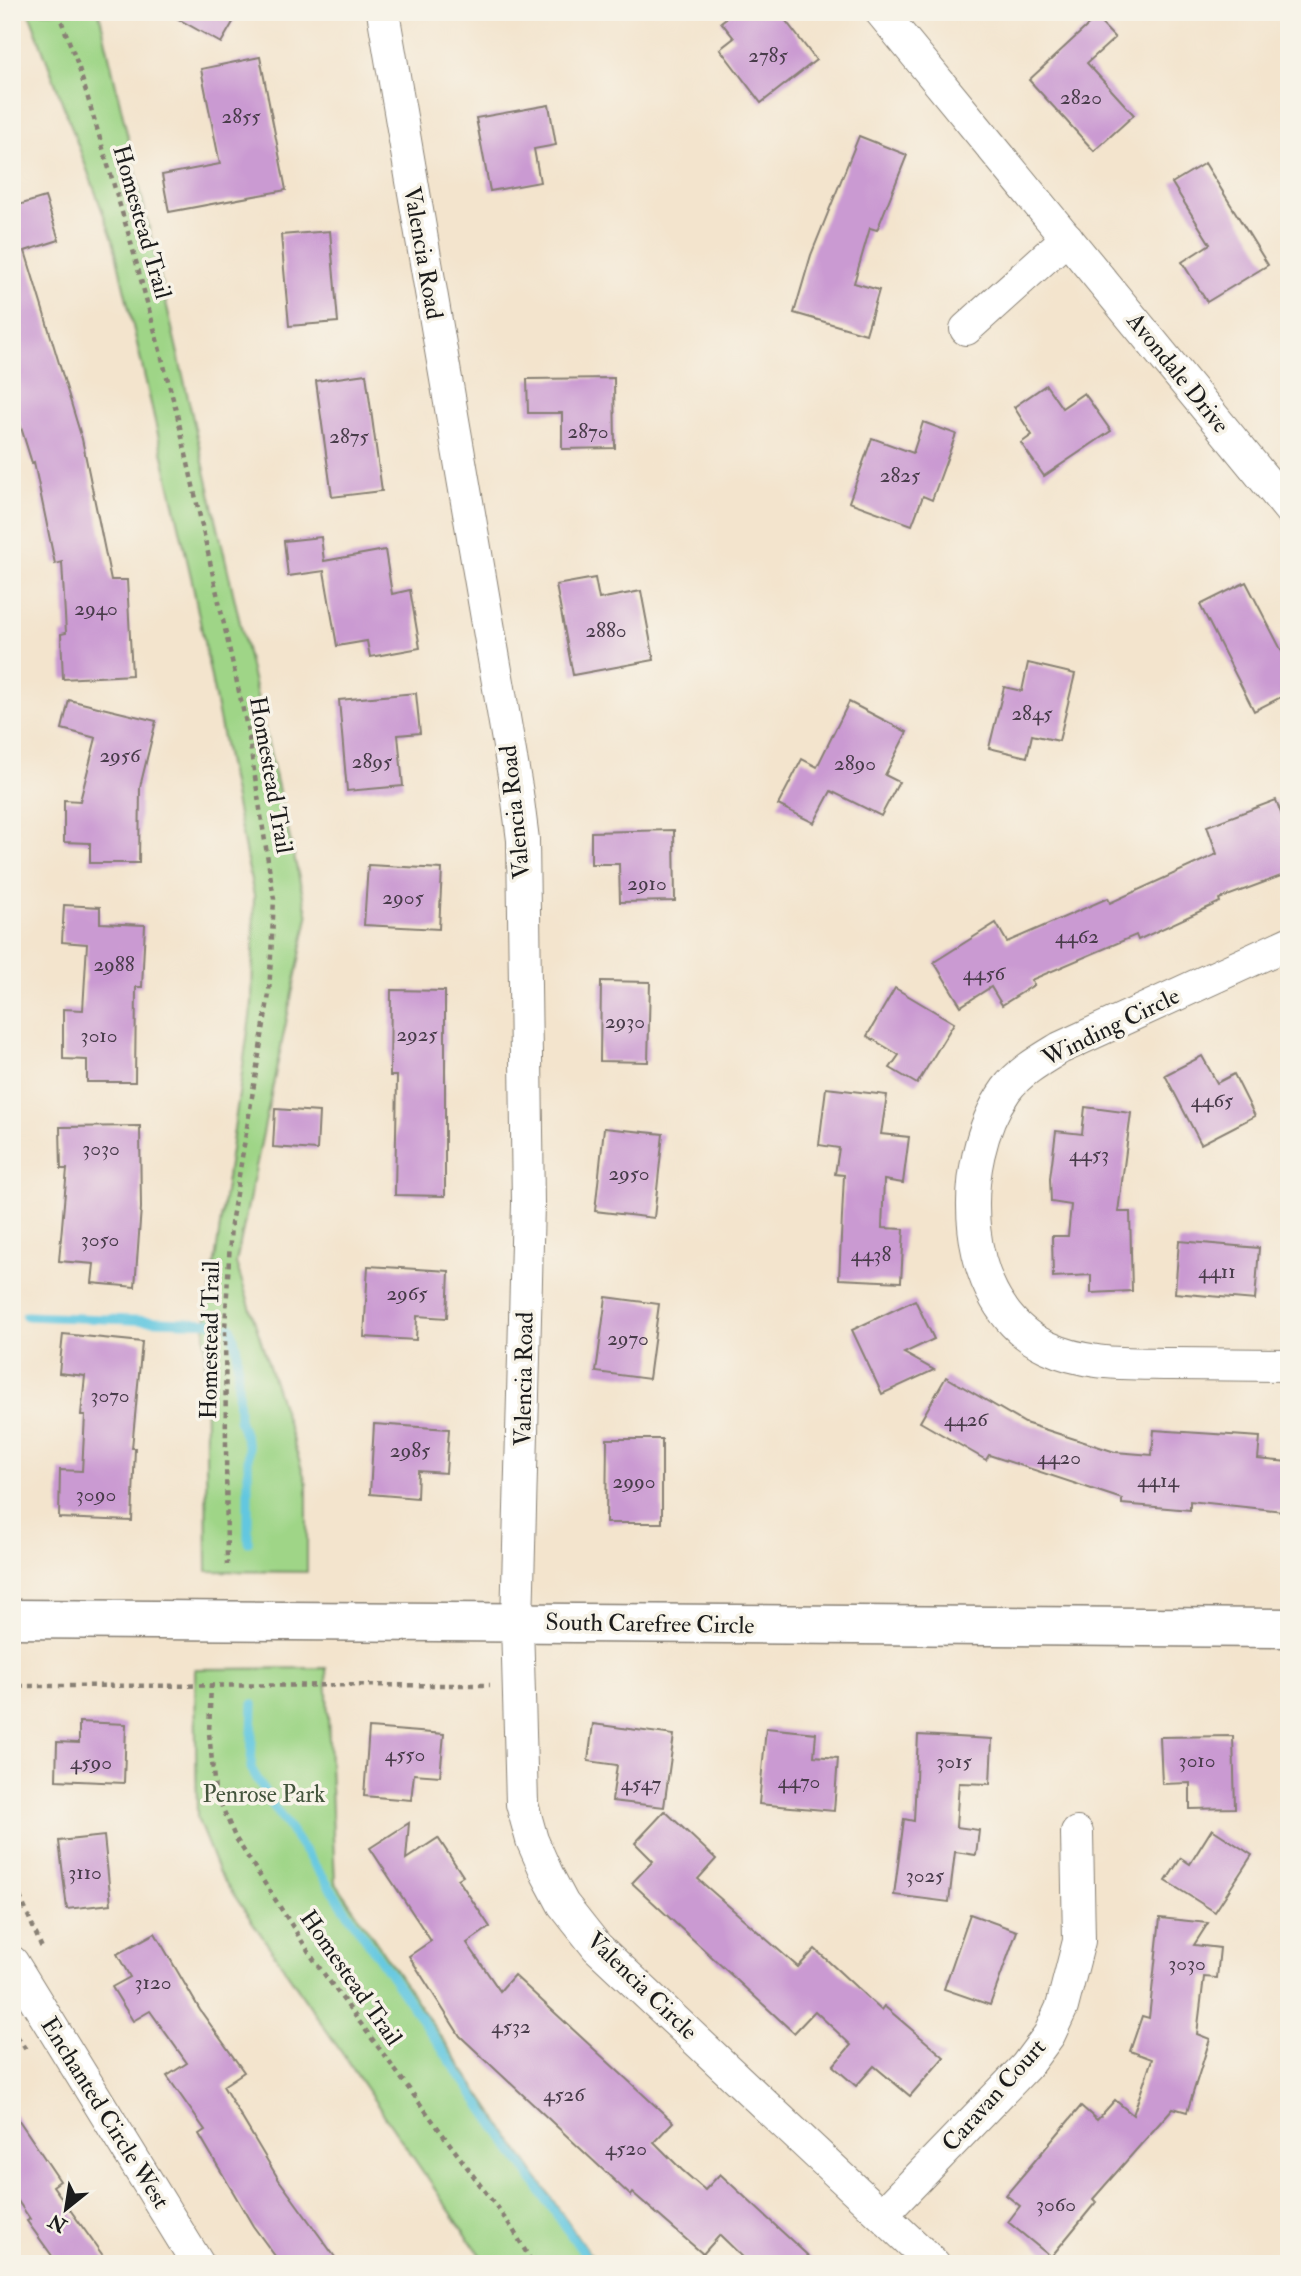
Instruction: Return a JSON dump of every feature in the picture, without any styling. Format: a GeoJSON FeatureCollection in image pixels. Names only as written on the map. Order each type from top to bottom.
{"type":"FeatureCollection","features":[{"type":"Feature","properties":{"kind":"main road","name":"South Carefree Circle"},"geometry":{"type":"LineString","coordinates":[[12,1619],[1289,1628]]}},
{"type":"Feature","properties":{"kind":"street","name":"Valencia Road"},"geometry":{"type":"LineString","coordinates":[[383,12],[523,840],[528,1204],[517,1623]]}},
{"type":"Feature","properties":{"kind":"street","name":"Avondale Drive"},"geometry":{"type":"LineString","coordinates":[[881,12],[1289,509]]}},
{"type":"Feature","properties":{"kind":"street"},"geometry":{"type":"LineString","coordinates":[[966,329],[1068,239]]}},
{"type":"Feature","properties":{"kind":"street","name":"Winding Circle"},"geometry":{"type":"LineString","coordinates":[[1289,943],[1060,1048],[1033,1065],[1007,1087],[993,1111],[982,1143],[974,1215],[976,1248],[986,1281],[1002,1309],[1019,1330],[1045,1346],[1072,1358],[1105,1363],[1289,1365]]}},
{"type":"Feature","properties":{"kind":"street","name":"Valencia Circle"},"geometry":{"type":"LineString","coordinates":[[517,1623],[522,1804],[533,1840],[564,1904],[597,1947],[934,2264]]}},
{"type":"Feature","properties":{"kind":"street","name":"Caravan Court"},"geometry":{"type":"LineString","coordinates":[[883,2214],[1026,2066],[1049,2035],[1062,2007],[1079,1941],[1077,1833]]}},
{"type":"Feature","properties":{"kind":"street","name":"Enchanted Circle West"},"geometry":{"type":"LineString","coordinates":[[12,1962],[198,2264]]}},
{"type":"Feature","properties":{"kind":"path","name":"Homestead Trail"},"geometry":{"type":"LineString","coordinates":[[58,12],[78,65],[130,239],[177,414],[201,535],[248,732],[274,899],[269,994],[231,1224],[225,1328],[227,1565]]}},
{"type":"Feature","properties":{"kind":"path","name":"Homestead Trail"},"geometry":{"type":"LineString","coordinates":[[211,1684],[209,1733],[215,1790],[235,1837],[316,1963],[512,2228],[533,2264]]}},
{"type":"Feature","properties":{"kind":"path"},"geometry":{"type":"LineString","coordinates":[[12,1812],[16,1686],[494,1685]]}},
{"type":"Feature","properties":{"kind":"green space"},"geometry":{"type":"Polygon","coordinates":[[[29,12],[99,12],[308,917],[236,1263],[307,1485],[307,1572],[207,1571],[205,1331],[252,1003],[254,896],[192,581],[113,240],[29,12]]]}},
{"type":"Feature","properties":{"kind":"green space","name":"Penrose Park"},"geometry":{"type":"Polygon","coordinates":[[[326,1668],[335,1882],[588,2252],[603,2264],[486,2264],[219,1873],[197,1818],[195,1669],[326,1668]]]}},
{"type":"Feature","properties":{"kind":"building"},"geometry":{"type":"Polygon","coordinates":[[[166,12],[239,12],[221,43],[166,12]]]}},
{"type":"Feature","properties":{"kind":"building"},"geometry":{"type":"Polygon","coordinates":[[[734,12],[779,12],[816,60],[761,103],[720,49],[734,38],[721,22],[734,12]]]}},
{"type":"Feature","properties":{"kind":"building"},"geometry":{"type":"Polygon","coordinates":[[[1096,18],[1115,38],[1087,63],[1134,115],[1094,151],[1029,80],[1096,18]]]}},
{"type":"Feature","properties":{"kind":"building"},"geometry":{"type":"Polygon","coordinates":[[[260,57],[286,190],[169,212],[162,175],[220,164],[201,69],[260,57]]]}},
{"type":"Feature","properties":{"kind":"building"},"geometry":{"type":"Polygon","coordinates":[[[549,105],[556,145],[534,149],[540,182],[490,191],[476,118],[549,105]]]}},
{"type":"Feature","properties":{"kind":"building"},"geometry":{"type":"Polygon","coordinates":[[[859,136],[907,155],[877,230],[870,228],[854,283],[879,290],[866,334],[794,313],[811,255],[859,136]]]}},
{"type":"Feature","properties":{"kind":"building"},"geometry":{"type":"Polygon","coordinates":[[[1205,163],[1268,265],[1207,302],[1182,262],[1210,244],[1172,183],[1205,163]]]}},
{"type":"Feature","properties":{"kind":"building"},"geometry":{"type":"Polygon","coordinates":[[[45,197],[59,240],[25,251],[82,439],[111,580],[127,580],[132,675],[63,679],[61,634],[66,633],[62,562],[55,564],[34,462],[32,463],[12,398],[12,207],[45,197]]]}},
{"type":"Feature","properties":{"kind":"building"},"geometry":{"type":"Polygon","coordinates":[[[330,231],[338,322],[289,326],[281,235],[330,231]]]}},
{"type":"Feature","properties":{"kind":"building"},"geometry":{"type":"Polygon","coordinates":[[[366,374],[382,491],[332,497],[316,381],[366,374]]]}},
{"type":"Feature","properties":{"kind":"building"},"geometry":{"type":"Polygon","coordinates":[[[614,378],[615,448],[562,449],[562,413],[528,413],[527,379],[614,378]]]}},
{"type":"Feature","properties":{"kind":"building"},"geometry":{"type":"Polygon","coordinates":[[[1046,385],[1062,408],[1084,393],[1111,431],[1044,476],[1021,443],[1032,435],[1014,407],[1046,385]]]}},
{"type":"Feature","properties":{"kind":"building"},"geometry":{"type":"Polygon","coordinates":[[[923,422],[956,434],[932,500],[923,496],[912,525],[849,502],[872,438],[913,453],[923,422]]]}},
{"type":"Feature","properties":{"kind":"building"},"geometry":{"type":"Polygon","coordinates":[[[321,537],[324,561],[385,550],[392,594],[410,590],[420,648],[370,657],[367,641],[337,646],[324,571],[288,576],[284,541],[321,537]]]}},
{"type":"Feature","properties":{"kind":"building"},"geometry":{"type":"Polygon","coordinates":[[[595,578],[599,599],[641,591],[654,660],[573,675],[556,585],[595,578]]]}},
{"type":"Feature","properties":{"kind":"building"},"geometry":{"type":"Polygon","coordinates":[[[1246,582],[1289,665],[1289,693],[1254,711],[1200,605],[1246,582]]]}},
{"type":"Feature","properties":{"kind":"building"},"geometry":{"type":"Polygon","coordinates":[[[1028,663],[1075,674],[1059,741],[1032,735],[1027,757],[989,748],[1004,687],[1022,691],[1028,663]]]}},
{"type":"Feature","properties":{"kind":"building"},"geometry":{"type":"Polygon","coordinates":[[[416,693],[420,733],[398,735],[403,786],[347,791],[339,700],[416,693]]]}},
{"type":"Feature","properties":{"kind":"building"},"geometry":{"type":"Polygon","coordinates":[[[69,700],[156,721],[140,787],[139,863],[90,863],[90,843],[64,842],[64,800],[80,801],[96,738],[62,729],[69,700]]]}},
{"type":"Feature","properties":{"kind":"building"},"geometry":{"type":"Polygon","coordinates":[[[849,702],[907,732],[885,775],[899,782],[881,816],[831,791],[814,823],[778,805],[802,759],[817,767],[849,702]]]}},
{"type":"Feature","properties":{"kind":"building"},"geometry":{"type":"Polygon","coordinates":[[[1276,800],[1289,835],[1289,873],[1219,899],[1220,902],[1138,940],[1136,935],[1031,980],[1034,985],[1002,1005],[991,987],[961,1006],[934,962],[996,923],[1007,942],[1108,898],[1110,903],[1217,854],[1207,826],[1276,800]]]}},
{"type":"Feature","properties":{"kind":"building"},"geometry":{"type":"Polygon","coordinates":[[[674,830],[675,901],[620,902],[619,864],[591,864],[591,832],[674,830]]]}},
{"type":"Feature","properties":{"kind":"building"},"geometry":{"type":"Polygon","coordinates":[[[368,865],[442,869],[439,929],[364,925],[368,865]]]}},
{"type":"Feature","properties":{"kind":"building"},"geometry":{"type":"Polygon","coordinates":[[[64,905],[100,907],[100,923],[145,925],[142,987],[136,987],[135,1082],[87,1082],[87,1060],[63,1059],[63,1009],[83,1010],[87,944],[62,942],[64,905]]]}},
{"type":"Feature","properties":{"kind":"building"},"geometry":{"type":"Polygon","coordinates":[[[601,981],[650,982],[648,1062],[600,1061],[601,981]]]}},
{"type":"Feature","properties":{"kind":"building"},"geometry":{"type":"Polygon","coordinates":[[[895,988],[954,1023],[917,1084],[890,1068],[899,1055],[867,1036],[895,988]]]}},
{"type":"Feature","properties":{"kind":"building"},"geometry":{"type":"Polygon","coordinates":[[[391,990],[445,991],[445,1196],[395,1195],[397,1076],[390,1076],[391,990]]]}},
{"type":"Feature","properties":{"kind":"building"},"geometry":{"type":"Polygon","coordinates":[[[1202,1056],[1217,1083],[1234,1074],[1255,1116],[1201,1144],[1165,1075],[1202,1056]]]}},
{"type":"Feature","properties":{"kind":"building"},"geometry":{"type":"Polygon","coordinates":[[[826,1088],[887,1095],[881,1134],[909,1137],[903,1183],[884,1180],[882,1228],[904,1229],[901,1282],[839,1279],[844,1175],[835,1174],[839,1148],[819,1145],[826,1088]]]}},
{"type":"Feature","properties":{"kind":"building"},"geometry":{"type":"Polygon","coordinates":[[[1085,1107],[1131,1113],[1118,1212],[1130,1212],[1132,1291],[1091,1293],[1091,1275],[1053,1277],[1052,1236],[1068,1236],[1071,1205],[1051,1202],[1050,1178],[1056,1131],[1082,1134],[1085,1107]]]}},
{"type":"Feature","properties":{"kind":"building"},"geometry":{"type":"Polygon","coordinates":[[[275,1109],[319,1112],[317,1150],[273,1147],[275,1109]]]}},
{"type":"Feature","properties":{"kind":"building"},"geometry":{"type":"Polygon","coordinates":[[[140,1126],[141,1208],[135,1287],[92,1283],[94,1264],[59,1261],[67,1169],[61,1169],[60,1127],[140,1126]]]}},
{"type":"Feature","properties":{"kind":"building"},"geometry":{"type":"Polygon","coordinates":[[[604,1128],[663,1134],[654,1218],[595,1211],[604,1128]]]}},
{"type":"Feature","properties":{"kind":"building"},"geometry":{"type":"Polygon","coordinates":[[[1179,1241],[1259,1248],[1255,1300],[1175,1293],[1179,1241]]]}},
{"type":"Feature","properties":{"kind":"building"},"geometry":{"type":"Polygon","coordinates":[[[368,1266],[449,1271],[447,1318],[417,1316],[416,1340],[364,1337],[368,1266]]]}},
{"type":"Feature","properties":{"kind":"building"},"geometry":{"type":"Polygon","coordinates":[[[606,1297],[659,1304],[649,1379],[596,1372],[606,1297]]]}},
{"type":"Feature","properties":{"kind":"building"},"geometry":{"type":"Polygon","coordinates":[[[915,1300],[934,1339],[904,1353],[934,1370],[882,1394],[852,1330],[915,1300]]]}},
{"type":"Feature","properties":{"kind":"building"},"geometry":{"type":"Polygon","coordinates":[[[63,1334],[142,1342],[132,1448],[135,1448],[132,1521],[59,1518],[60,1470],[82,1471],[85,1415],[81,1415],[85,1376],[59,1373],[63,1334]]]}},
{"type":"Feature","properties":{"kind":"building"},"geometry":{"type":"Polygon","coordinates":[[[946,1377],[1025,1423],[1115,1452],[1152,1455],[1154,1430],[1260,1437],[1258,1459],[1288,1462],[1283,1511],[1190,1501],[1190,1510],[1122,1504],[1122,1499],[989,1455],[986,1460],[920,1422],[946,1377]]]}},
{"type":"Feature","properties":{"kind":"building"},"geometry":{"type":"Polygon","coordinates":[[[374,1424],[449,1429],[446,1473],[418,1471],[417,1498],[370,1494],[374,1424]]]}},
{"type":"Feature","properties":{"kind":"building"},"geometry":{"type":"Polygon","coordinates":[[[607,1439],[662,1439],[662,1523],[606,1523],[607,1439]]]}},
{"type":"Feature","properties":{"kind":"building"},"geometry":{"type":"Polygon","coordinates":[[[79,1722],[126,1724],[124,1783],[56,1780],[57,1742],[79,1743],[79,1722]]]}},
{"type":"Feature","properties":{"kind":"building"},"geometry":{"type":"Polygon","coordinates":[[[593,1724],[674,1735],[664,1807],[612,1801],[617,1765],[588,1761],[593,1724]]]}},
{"type":"Feature","properties":{"kind":"building"},"geometry":{"type":"Polygon","coordinates":[[[369,1728],[444,1734],[440,1776],[414,1774],[411,1800],[364,1796],[369,1728]]]}},
{"type":"Feature","properties":{"kind":"building"},"geometry":{"type":"Polygon","coordinates":[[[766,1728],[816,1733],[814,1756],[838,1758],[834,1811],[759,1804],[766,1728]]]}},
{"type":"Feature","properties":{"kind":"building"},"geometry":{"type":"Polygon","coordinates":[[[918,1735],[992,1739],[990,1784],[959,1783],[956,1827],[979,1830],[976,1855],[955,1852],[949,1902],[894,1895],[904,1819],[914,1821],[918,1735]]]}},
{"type":"Feature","properties":{"kind":"building"},"geometry":{"type":"Polygon","coordinates":[[[1233,1736],[1235,1808],[1190,1809],[1190,1783],[1162,1784],[1160,1737],[1233,1736]]]}},
{"type":"Feature","properties":{"kind":"building"},"geometry":{"type":"Polygon","coordinates":[[[665,1811],[716,1859],[698,1879],[798,1967],[815,1949],[881,2010],[884,2006],[944,2057],[910,2096],[874,2066],[856,2086],[833,2066],[851,2045],[815,2011],[794,2033],[632,1883],[653,1861],[635,1843],[665,1811]]]}},
{"type":"Feature","properties":{"kind":"building"},"geometry":{"type":"Polygon","coordinates":[[[409,1823],[406,1859],[438,1838],[463,1876],[458,1879],[490,1927],[467,1943],[500,1991],[514,1975],[673,2122],[654,2142],[682,2170],[705,2190],[720,2174],[817,2264],[750,2264],[720,2235],[703,2254],[633,2193],[631,2196],[460,2036],[409,1956],[431,1941],[370,1848],[409,1823]]]}},
{"type":"Feature","properties":{"kind":"building"},"geometry":{"type":"Polygon","coordinates":[[[1212,1829],[1252,1855],[1215,1912],[1166,1881],[1181,1858],[1190,1864],[1212,1829]]]}},
{"type":"Feature","properties":{"kind":"building"},"geometry":{"type":"Polygon","coordinates":[[[104,1836],[111,1904],[67,1909],[59,1841],[104,1836]]]}},
{"type":"Feature","properties":{"kind":"building"},"geometry":{"type":"Polygon","coordinates":[[[970,1914],[1017,1931],[990,2005],[944,1989],[970,1914]]]}},
{"type":"Feature","properties":{"kind":"building"},"geometry":{"type":"Polygon","coordinates":[[[1160,1918],[1208,1923],[1194,1945],[1220,1948],[1217,1978],[1204,1977],[1197,2034],[1210,2039],[1187,2112],[1173,2108],[1093,2199],[1096,2202],[1051,2257],[1008,2222],[1020,2206],[1006,2195],[1081,2106],[1097,2120],[1115,2100],[1133,2115],[1152,2059],[1130,2051],[1142,2016],[1149,2018],[1160,1918]]]}},
{"type":"Feature","properties":{"kind":"building"},"geometry":{"type":"Polygon","coordinates":[[[155,1933],[200,2010],[244,2072],[223,2086],[279,2180],[340,2264],[281,2264],[253,2226],[199,2134],[205,2130],[167,2076],[187,2063],[150,2011],[133,2021],[112,1987],[130,1977],[117,1954],[155,1933]]]}},
{"type":"Feature","properties":{"kind":"building"},"geometry":{"type":"Polygon","coordinates":[[[12,2110],[60,2181],[53,2186],[109,2264],[58,2264],[27,2221],[30,2219],[12,2192],[12,2110]]]}},
{"type":"Feature","properties":{"kind":"waterway"},"geometry":{"type":"LineString","coordinates":[[26,1316],[212,1323]]}},
{"type":"Feature","properties":{"kind":"waterway"},"geometry":{"type":"LineString","coordinates":[[231,1327],[237,1350],[239,1419],[248,1446],[248,1542]]}},
{"type":"Feature","properties":{"kind":"waterway"},"geometry":{"type":"LineString","coordinates":[[253,1704],[251,1768],[270,1801],[591,2264]]}}]}
